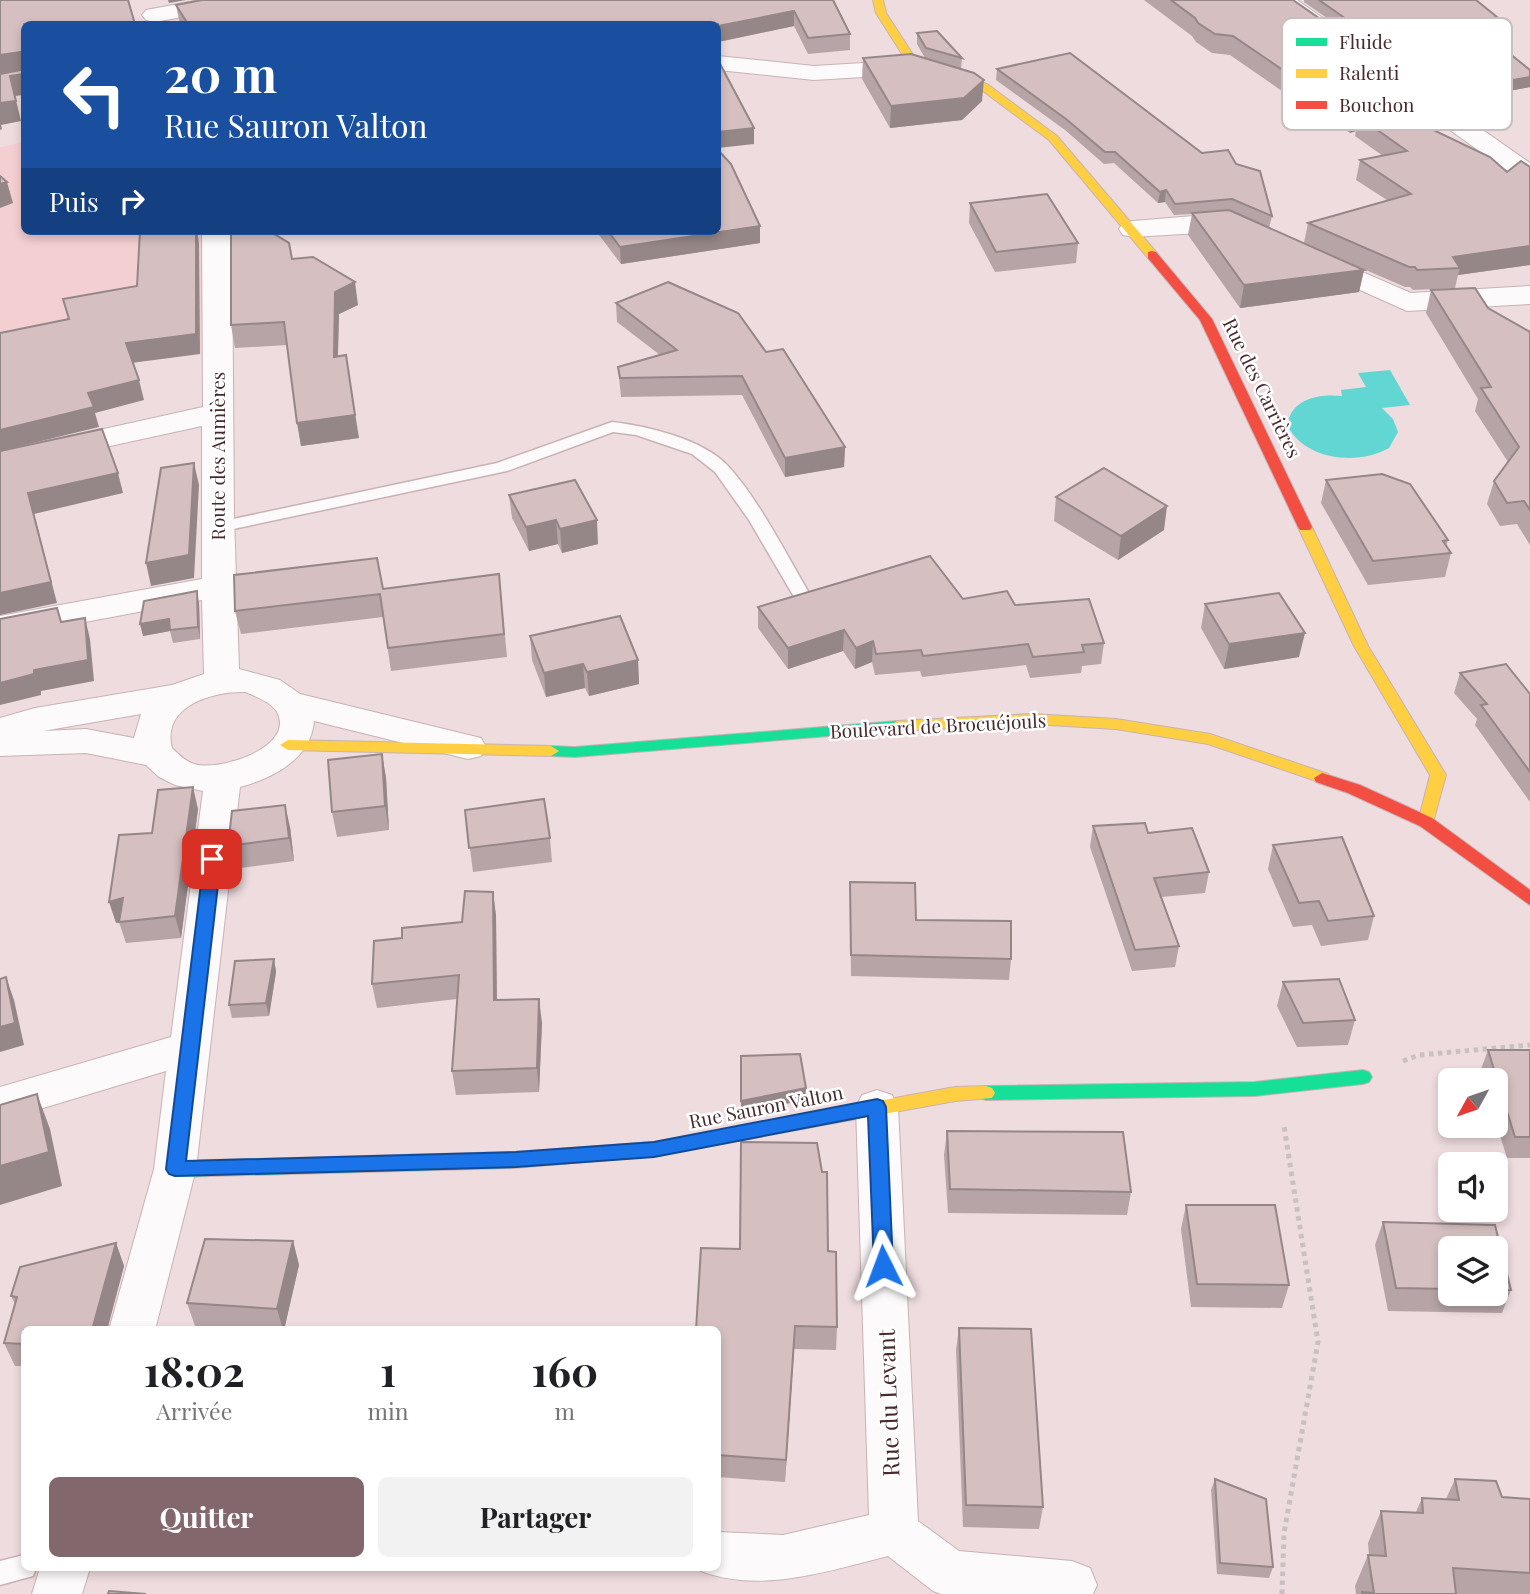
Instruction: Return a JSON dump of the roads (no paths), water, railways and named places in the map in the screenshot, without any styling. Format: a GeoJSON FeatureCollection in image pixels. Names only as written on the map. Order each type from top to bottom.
{"type":"FeatureCollection","features":[{"type":"Feature","properties":{"kind":"street"},"geometry":{"type":"LineString","coordinates":[[152,13],[241,0]]}},
{"type":"Feature","properties":{"kind":"street"},"geometry":{"type":"LineString","coordinates":[[721,63],[814,72],[915,66],[881,12],[878,0]]}},
{"type":"Feature","properties":{"kind":"street"},"geometry":{"type":"LineString","coordinates":[[1281,0],[1307,18]]}},
{"type":"Feature","properties":{"kind":"street","name":"Rue des Carrières"},"geometry":{"type":"LineString","coordinates":[[915,66],[983,86],[1053,138],[1133,229],[1206,319],[1361,646],[1438,775],[1426,822]]}},
{"type":"Feature","properties":{"kind":"street"},"geometry":{"type":"LineString","coordinates":[[1466,130],[1530,175]]}},
{"type":"Feature","properties":{"kind":"street"},"geometry":{"type":"LineString","coordinates":[[1133,229],[1230,221],[1256,232]]}},
{"type":"Feature","properties":{"kind":"street","name":"Route des Aumières"},"geometry":{"type":"LineString","coordinates":[[217,235],[217,587],[222,681]]}},
{"type":"Feature","properties":{"kind":"street"},"geometry":{"type":"LineString","coordinates":[[1293,250],[1407,302],[1530,295]]}},
{"type":"Feature","properties":{"kind":"street"},"geometry":{"type":"LineString","coordinates":[[0,461],[219,413]]}},
{"type":"Feature","properties":{"kind":"street"},"geometry":{"type":"LineString","coordinates":[[0,627],[217,587]]}},
{"type":"Feature","properties":{"kind":"street"},"geometry":{"type":"LineString","coordinates":[[243,680],[263,684],[279,692],[290,703],[295,716],[295,730],[288,745],[261,766],[223,778],[183,774],[167,766],[157,755],[151,740],[154,724],[164,708],[181,695],[200,686],[222,681],[243,680]]}},
{"type":"Feature","properties":{"kind":"street"},"geometry":{"type":"LineString","coordinates":[[0,731],[36,720],[181,695]]}},
{"type":"Feature","properties":{"kind":"street","name":"Boulevard de Brocuéjouls"},"geometry":{"type":"LineString","coordinates":[[290,703],[473,748]]}},
{"type":"Feature","properties":{"kind":"street","name":"Boulevard de Brocuéjouls"},"geometry":{"type":"LineString","coordinates":[[288,745],[575,752],[933,723],[1033,719],[1116,724],[1210,739],[1354,789],[1426,822],[1530,899]]}},
{"type":"Feature","properties":{"kind":"street"},"geometry":{"type":"LineString","coordinates":[[0,745],[86,741],[157,755]]}},
{"type":"Feature","properties":{"kind":"street"},"geometry":{"type":"LineString","coordinates":[[133,1326],[175,1169],[223,778]]}},
{"type":"Feature","properties":{"kind":"street"},"geometry":{"type":"LineString","coordinates":[[0,1104],[189,1048]]}},
{"type":"Feature","properties":{"kind":"street","name":"Rue Sauron Valton"},"geometry":{"type":"LineString","coordinates":[[175,1169],[516,1160],[654,1149],[955,1094],[1255,1089],[1363,1077]]}},
{"type":"Feature","properties":{"kind":"street","name":"Rue du Levant"},"geometry":{"type":"LineString","coordinates":[[877,1107],[894,1532]]}},
{"type":"Feature","properties":{"kind":"street"},"geometry":{"type":"LineString","coordinates":[[721,1555],[783,1558],[894,1532],[950,1574],[1072,1585]]}},
{"type":"Feature","properties":{"kind":"street"},"geometry":{"type":"LineString","coordinates":[[57,1594],[64,1571]]}},
{"type":"Feature","properties":{"kind":"lane"},"geometry":{"type":"LineString","coordinates":[[219,527],[501,467],[612,428],[639,430],[698,451],[720,468],[757,519],[803,598]]}},
{"type":"Feature","properties":{"kind":"lane"},"geometry":{"type":"LineString","coordinates":[[0,1573],[21,1568]]}},
{"type":"Feature","properties":{"kind":"water"},"geometry":{"type":"Polygon","coordinates":[[[1390,370],[1410,405],[1382,408],[1393,419],[1398,432],[1389,448],[1364,457],[1336,457],[1310,448],[1290,430],[1289,418],[1304,401],[1342,396],[1341,390],[1366,387],[1358,373],[1390,370]]]}}]}
